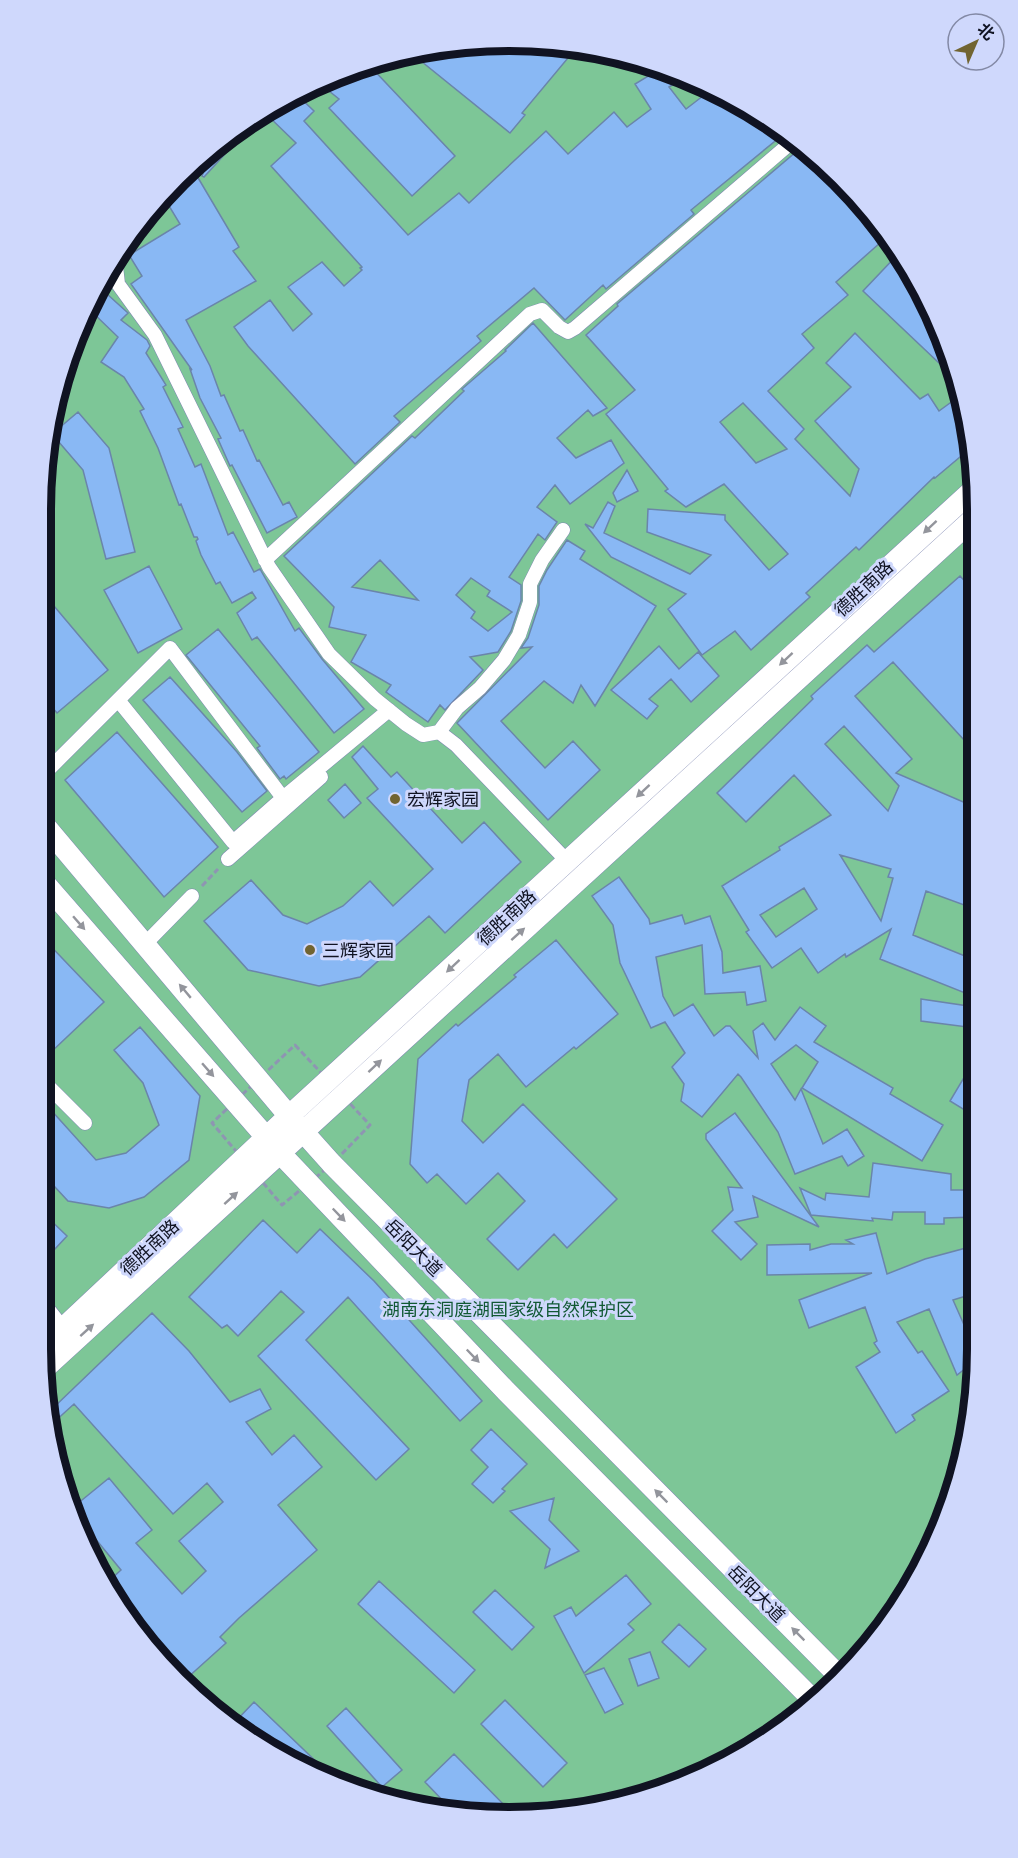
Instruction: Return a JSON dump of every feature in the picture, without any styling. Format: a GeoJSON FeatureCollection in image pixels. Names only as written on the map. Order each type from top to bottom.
{"type":"FeatureCollection","features":[{"type":"Feature","properties":{"kind":"main road","name":"德胜南路"},"geometry":{"type":"LineString","coordinates":[[51,1363],[273,1145],[289,1116],[967,496]]}},
{"type":"Feature","properties":{"kind":"main road","name":"德胜南路"},"geometry":{"type":"LineString","coordinates":[[51,1339],[273,1145],[304,1132],[967,524]]}},
{"type":"Feature","properties":{"kind":"main road","name":"岳阳大道"},"geometry":{"type":"LineString","coordinates":[[51,833],[332,1164],[834,1671]]}},
{"type":"Feature","properties":{"kind":"main road","name":"岳阳大道"},"geometry":{"type":"LineString","coordinates":[[51,890],[273,1145],[506,1390],[808,1695]]}},
{"type":"Feature","properties":{"kind":"street"},"geometry":{"type":"LineString","coordinates":[[265,560],[530,314],[542,310],[559,327],[568,332],[575,328],[787,146]]}},
{"type":"Feature","properties":{"kind":"street"},"geometry":{"type":"LineString","coordinates":[[117,273],[118,284],[155,335],[265,560],[329,654],[389,710],[423,735],[439,732],[457,708],[480,688],[504,660],[519,635],[530,602],[530,584],[542,560],[563,530]]}},
{"type":"Feature","properties":{"kind":"street"},"geometry":{"type":"LineString","coordinates":[[51,767],[170,648],[283,798]]}},
{"type":"Feature","properties":{"kind":"street"},"geometry":{"type":"LineString","coordinates":[[118,700],[233,842],[389,710]]}},
{"type":"Feature","properties":{"kind":"street"},"geometry":{"type":"LineString","coordinates":[[228,859],[378,725],[389,710]]}},
{"type":"Feature","properties":{"kind":"street"},"geometry":{"type":"LineString","coordinates":[[439,732],[456,745],[567,861]]}},
{"type":"Feature","properties":{"kind":"street"},"geometry":{"type":"LineString","coordinates":[[145,944],[192,896]]}},
{"type":"Feature","properties":{"kind":"street"},"geometry":{"type":"LineString","coordinates":[[51,1089],[85,1123]]}},
{"type":"Feature","properties":{"kind":"street"},"geometry":{"type":"LineString","coordinates":[[51,1313],[63,1328]]}},
{"type":"Feature","properties":{"kind":"path"},"geometry":{"type":"LineString","coordinates":[[192,896],[228,859]]}},
{"type":"Feature","properties":{"kind":"green space","name":"湖南东洞庭湖国家级自然保护区"},"geometry":{"type":"Polygon","coordinates":[[[509,51],[539,52],[569,55],[628,67],[656,75],[712,98],[763,128],[811,165],[853,207],[890,255],[920,306],[943,362],[963,449],[967,509],[966,1379],[963,1409],[951,1468],[943,1496],[920,1552],[890,1603],[872,1628],[833,1673],[788,1712],[763,1730],[712,1760],[656,1783],[569,1803],[509,1807],[479,1806],[420,1798],[362,1783],[306,1760],[280,1746],[230,1712],[207,1693],[165,1651],[146,1628],[112,1578],[86,1524],[67,1468],[55,1409],[52,1379],[52,479],[55,449],[67,390],[75,362],[98,306],[112,280],[146,230],[185,185],[207,165],[230,146],[280,112],[306,98],[362,75],[449,55],[509,51]]]}},
{"type":"Feature","properties":{"kind":"building"},"geometry":{"type":"Polygon","coordinates":[[[509,51],[570,55],[522,113],[525,115],[510,133],[420,60],[449,55],[509,51]]]}},
{"type":"Feature","properties":{"kind":"building"},"geometry":{"type":"Polygon","coordinates":[[[375,71],[455,156],[412,196],[329,108],[339,99],[327,89],[375,71]]]}},
{"type":"Feature","properties":{"kind":"building"},"geometry":{"type":"Polygon","coordinates":[[[652,74],[656,75],[676,83],[669,87],[686,109],[704,95],[738,112],[778,139],[691,210],[694,214],[606,289],[603,285],[565,320],[534,288],[477,336],[481,341],[394,416],[400,422],[355,464],[248,346],[234,327],[270,300],[293,331],[312,314],[288,287],[322,262],[344,286],[362,270],[360,268],[362,267],[271,166],[296,143],[270,118],[302,100],[314,111],[304,121],[408,235],[459,193],[469,203],[546,131],[568,154],[614,112],[627,127],[651,109],[635,84],[652,74]]]}},
{"type":"Feature","properties":{"kind":"building"},"geometry":{"type":"Polygon","coordinates":[[[235,143],[204,177],[202,176],[206,166],[235,143]]]}},
{"type":"Feature","properties":{"kind":"building"},"geometry":{"type":"Polygon","coordinates":[[[796,152],[828,181],[881,242],[836,282],[848,295],[802,334],[814,348],[768,391],[804,429],[795,439],[850,496],[859,469],[815,421],[851,387],[826,363],[855,333],[920,399],[928,394],[939,411],[953,400],[964,454],[934,477],[859,550],[856,547],[806,593],[810,597],[751,650],[735,631],[702,655],[668,609],[686,594],[611,557],[585,524],[593,528],[608,502],[615,506],[604,533],[690,574],[711,555],[647,532],[648,509],[725,515],[725,520],[769,570],[788,554],[724,484],[686,507],[665,491],[668,489],[606,414],[635,390],[586,335],[618,306],[617,304],[796,152]],[[743,403],[720,422],[756,463],[787,449],[743,403]]]}},
{"type":"Feature","properties":{"kind":"building"},"geometry":{"type":"Polygon","coordinates":[[[197,176],[239,247],[233,251],[256,281],[186,320],[240,431],[243,430],[257,461],[259,460],[283,505],[289,502],[297,517],[267,533],[232,465],[230,466],[218,439],[221,438],[200,398],[190,369],[192,370],[131,284],[142,276],[129,255],[180,224],[168,204],[197,176]]]}},
{"type":"Feature","properties":{"kind":"building"},"geometry":{"type":"Polygon","coordinates":[[[893,260],[920,306],[945,369],[863,291],[893,260]]]}},
{"type":"Feature","properties":{"kind":"building"},"geometry":{"type":"Polygon","coordinates":[[[107,294],[128,313],[121,320],[147,340],[150,346],[146,353],[166,385],[163,387],[183,427],[178,429],[195,467],[201,464],[228,535],[233,532],[254,572],[260,569],[295,631],[299,628],[364,709],[334,733],[257,637],[252,640],[237,613],[256,598],[252,592],[232,603],[220,582],[216,584],[201,555],[196,541],[198,539],[194,537],[181,504],[179,505],[158,448],[140,411],[144,409],[124,377],[101,362],[118,337],[94,314],[107,294]]]}},
{"type":"Feature","properties":{"kind":"building"},"geometry":{"type":"Polygon","coordinates":[[[533,323],[607,408],[593,416],[588,410],[557,438],[576,458],[611,440],[624,463],[570,504],[555,485],[537,507],[557,522],[545,540],[538,534],[509,577],[521,585],[521,601],[511,631],[498,652],[470,657],[483,670],[445,710],[440,705],[428,722],[386,692],[391,685],[351,662],[366,635],[329,627],[334,607],[284,556],[412,436],[415,438],[464,391],[462,389],[533,323]],[[380,560],[352,587],[418,600],[380,560]],[[471,578],[456,595],[475,612],[471,618],[488,631],[512,612],[487,596],[490,591],[471,578]]]}},
{"type":"Feature","properties":{"kind":"building"},"geometry":{"type":"Polygon","coordinates":[[[78,412],[109,448],[135,552],[106,559],[83,470],[57,439],[59,428],[78,412]]]}},
{"type":"Feature","properties":{"kind":"building"},"geometry":{"type":"Polygon","coordinates":[[[627,470],[638,491],[617,502],[613,493],[627,470]]]}},
{"type":"Feature","properties":{"kind":"building"},"geometry":{"type":"Polygon","coordinates":[[[567,540],[585,551],[580,559],[656,606],[595,706],[581,685],[573,703],[544,681],[501,721],[545,768],[573,741],[600,770],[548,820],[457,723],[532,647],[521,648],[528,638],[539,605],[539,586],[567,540]]]}},
{"type":"Feature","properties":{"kind":"building"},"geometry":{"type":"Polygon","coordinates":[[[149,566],[182,629],[138,653],[104,590],[149,566]]]}},
{"type":"Feature","properties":{"kind":"building"},"geometry":{"type":"Polygon","coordinates":[[[960,576],[967,584],[967,743],[893,662],[855,696],[912,759],[896,773],[967,804],[967,906],[926,891],[913,935],[967,957],[967,994],[880,959],[891,929],[846,957],[845,954],[818,973],[801,948],[772,968],[746,932],[749,930],[722,886],[831,815],[794,775],[746,822],[717,793],[813,699],[811,696],[867,645],[874,652],[960,576]],[[844,726],[825,744],[888,811],[899,786],[844,726]],[[840,855],[881,921],[893,878],[888,877],[891,869],[840,855]],[[804,888],[760,915],[776,937],[817,909],[804,888]]]}},
{"type":"Feature","properties":{"kind":"building"},"geometry":{"type":"Polygon","coordinates":[[[54,606],[108,670],[57,713],[51,706],[51,609],[54,606]]]}},
{"type":"Feature","properties":{"kind":"building"},"geometry":{"type":"Polygon","coordinates":[[[218,629],[319,752],[286,779],[284,776],[280,779],[257,748],[260,746],[186,655],[218,629]]]}},
{"type":"Feature","properties":{"kind":"building"},"geometry":{"type":"Polygon","coordinates":[[[659,646],[679,669],[698,652],[719,676],[691,702],[671,679],[649,699],[658,706],[647,719],[611,690],[659,646]]]}},
{"type":"Feature","properties":{"kind":"building"},"geometry":{"type":"Polygon","coordinates":[[[170,677],[237,752],[267,791],[242,812],[143,700],[170,677]]]}},
{"type":"Feature","properties":{"kind":"building"},"geometry":{"type":"Polygon","coordinates":[[[117,732],[218,847],[164,897],[65,780],[117,732]]]}},
{"type":"Feature","properties":{"kind":"building"},"geometry":{"type":"Polygon","coordinates":[[[363,746],[391,777],[397,772],[462,843],[484,822],[521,862],[445,933],[429,916],[360,977],[319,986],[248,970],[204,921],[251,880],[283,915],[307,924],[343,906],[370,881],[393,906],[433,869],[367,798],[378,789],[352,757],[363,746]]]}},
{"type":"Feature","properties":{"kind":"building"},"geometry":{"type":"Polygon","coordinates":[[[345,784],[361,803],[344,818],[328,800],[345,784]]]}},
{"type":"Feature","properties":{"kind":"building"},"geometry":{"type":"Polygon","coordinates":[[[619,877],[649,919],[650,924],[682,915],[685,924],[710,916],[722,952],[723,973],[760,966],[766,1001],[747,1005],[745,992],[705,994],[702,945],[656,957],[663,996],[674,1016],[693,1004],[714,1036],[726,1026],[730,1026],[758,1058],[753,1031],[763,1023],[775,1040],[800,1007],[826,1026],[814,1042],[893,1088],[890,1094],[943,1125],[922,1161],[802,1088],[818,1062],[796,1045],[771,1064],[795,1100],[801,1089],[823,1144],[847,1129],[864,1156],[848,1166],[842,1156],[795,1174],[778,1132],[738,1074],[702,1117],[681,1101],[684,1084],[672,1067],[685,1053],[665,1022],[651,1028],[620,963],[613,925],[592,896],[619,877]]]}},
{"type":"Feature","properties":{"kind":"building"},"geometry":{"type":"Polygon","coordinates":[[[556,940],[618,1014],[526,1087],[498,1054],[469,1080],[462,1121],[483,1143],[523,1104],[617,1199],[567,1248],[554,1234],[518,1270],[487,1239],[525,1201],[498,1173],[466,1204],[437,1174],[427,1183],[410,1164],[418,1059],[456,1024],[458,1026],[516,977],[514,975],[556,940]]]}},
{"type":"Feature","properties":{"kind":"building"},"geometry":{"type":"Polygon","coordinates":[[[51,946],[104,1002],[51,1052],[51,946]]]}},
{"type":"Feature","properties":{"kind":"building"},"geometry":{"type":"Polygon","coordinates":[[[921,999],[967,1006],[967,1027],[921,1021],[921,999]]]}},
{"type":"Feature","properties":{"kind":"building"},"geometry":{"type":"Polygon","coordinates":[[[140,1027],[200,1096],[189,1160],[144,1197],[109,1208],[68,1201],[51,1183],[51,1110],[96,1160],[126,1153],[159,1125],[143,1083],[114,1050],[140,1027]]]}},
{"type":"Feature","properties":{"kind":"building"},"geometry":{"type":"Polygon","coordinates":[[[967,1072],[967,1111],[950,1101],[967,1072]]]}},
{"type":"Feature","properties":{"kind":"building"},"geometry":{"type":"Polygon","coordinates":[[[735,1113],[819,1227],[753,1196],[758,1217],[735,1222],[757,1244],[741,1260],[712,1231],[733,1210],[728,1187],[742,1188],[706,1139],[706,1134],[735,1113]]]}},
{"type":"Feature","properties":{"kind":"building"},"geometry":{"type":"Polygon","coordinates":[[[873,1163],[951,1174],[951,1190],[967,1190],[967,1217],[944,1218],[944,1224],[925,1224],[925,1212],[893,1212],[892,1220],[872,1218],[873,1221],[811,1215],[800,1188],[825,1200],[826,1193],[869,1197],[873,1163]]]}},
{"type":"Feature","properties":{"kind":"building"},"geometry":{"type":"Polygon","coordinates":[[[263,1220],[297,1253],[320,1229],[374,1281],[482,1401],[460,1421],[348,1297],[306,1340],[409,1449],[376,1480],[258,1356],[304,1312],[281,1291],[238,1336],[227,1325],[222,1328],[189,1297],[263,1220]]]}},
{"type":"Feature","properties":{"kind":"building"},"geometry":{"type":"Polygon","coordinates":[[[51,1221],[67,1236],[51,1253],[51,1221]]]}},
{"type":"Feature","properties":{"kind":"building"},"geometry":{"type":"Polygon","coordinates":[[[876,1233],[887,1274],[925,1259],[966,1248],[967,1251],[967,1296],[953,1300],[967,1332],[966,1368],[957,1375],[929,1309],[897,1322],[918,1353],[922,1351],[949,1391],[912,1415],[915,1420],[896,1433],[856,1367],[880,1352],[874,1343],[877,1341],[865,1307],[809,1328],[799,1300],[872,1273],[767,1275],[767,1245],[810,1244],[810,1250],[831,1244],[853,1244],[846,1240],[876,1233]]]}},
{"type":"Feature","properties":{"kind":"building"},"geometry":{"type":"Polygon","coordinates":[[[152,1313],[189,1351],[230,1402],[260,1389],[271,1409],[246,1422],[272,1455],[294,1435],[322,1467],[278,1505],[317,1550],[239,1618],[220,1637],[226,1643],[189,1676],[165,1651],[128,1603],[112,1578],[121,1570],[89,1531],[78,1503],[109,1478],[152,1530],[136,1543],[182,1594],[206,1571],[179,1541],[223,1502],[207,1483],[173,1514],[74,1404],[57,1420],[55,1406],[152,1313]]]}},
{"type":"Feature","properties":{"kind":"building"},"geometry":{"type":"Polygon","coordinates":[[[491,1429],[527,1464],[502,1489],[505,1491],[493,1503],[472,1484],[488,1467],[471,1450],[491,1429]]]}},
{"type":"Feature","properties":{"kind":"building"},"geometry":{"type":"Polygon","coordinates":[[[554,1498],[549,1520],[579,1551],[545,1568],[550,1549],[510,1511],[554,1498]]]}},
{"type":"Feature","properties":{"kind":"building"},"geometry":{"type":"Polygon","coordinates":[[[626,1575],[651,1604],[628,1624],[634,1630],[584,1673],[554,1616],[571,1607],[576,1616],[626,1575]]]}},
{"type":"Feature","properties":{"kind":"building"},"geometry":{"type":"Polygon","coordinates":[[[379,1581],[475,1670],[454,1693],[358,1604],[379,1581]]]}},
{"type":"Feature","properties":{"kind":"building"},"geometry":{"type":"Polygon","coordinates":[[[495,1590],[534,1627],[512,1650],[473,1612],[495,1590]]]}},
{"type":"Feature","properties":{"kind":"building"},"geometry":{"type":"Polygon","coordinates":[[[679,1624],[706,1649],[689,1667],[662,1642],[679,1624]]]}},
{"type":"Feature","properties":{"kind":"building"},"geometry":{"type":"Polygon","coordinates":[[[650,1652],[659,1678],[638,1686],[629,1659],[650,1652]]]}},
{"type":"Feature","properties":{"kind":"building"},"geometry":{"type":"Polygon","coordinates":[[[604,1668],[623,1704],[605,1713],[585,1675],[604,1668]]]}},
{"type":"Feature","properties":{"kind":"building"},"geometry":{"type":"Polygon","coordinates":[[[505,1700],[567,1763],[543,1787],[481,1724],[505,1700]]]}},
{"type":"Feature","properties":{"kind":"building"},"geometry":{"type":"Polygon","coordinates":[[[254,1702],[321,1767],[280,1746],[239,1718],[254,1702]]]}},
{"type":"Feature","properties":{"kind":"building"},"geometry":{"type":"Polygon","coordinates":[[[346,1708],[402,1770],[382,1787],[327,1726],[346,1708]]]}},
{"type":"Feature","properties":{"kind":"building"},"geometry":{"type":"Polygon","coordinates":[[[454,1754],[506,1807],[444,1802],[425,1782],[454,1754]]]}},
{"type":"Feature","properties":{"kind":"place","name":"宏辉家园"},"geometry":{"type":"Point","coordinates":[395,799]}},
{"type":"Feature","properties":{"kind":"place","name":"三辉家园"},"geometry":{"type":"Point","coordinates":[310,950]}}]}
